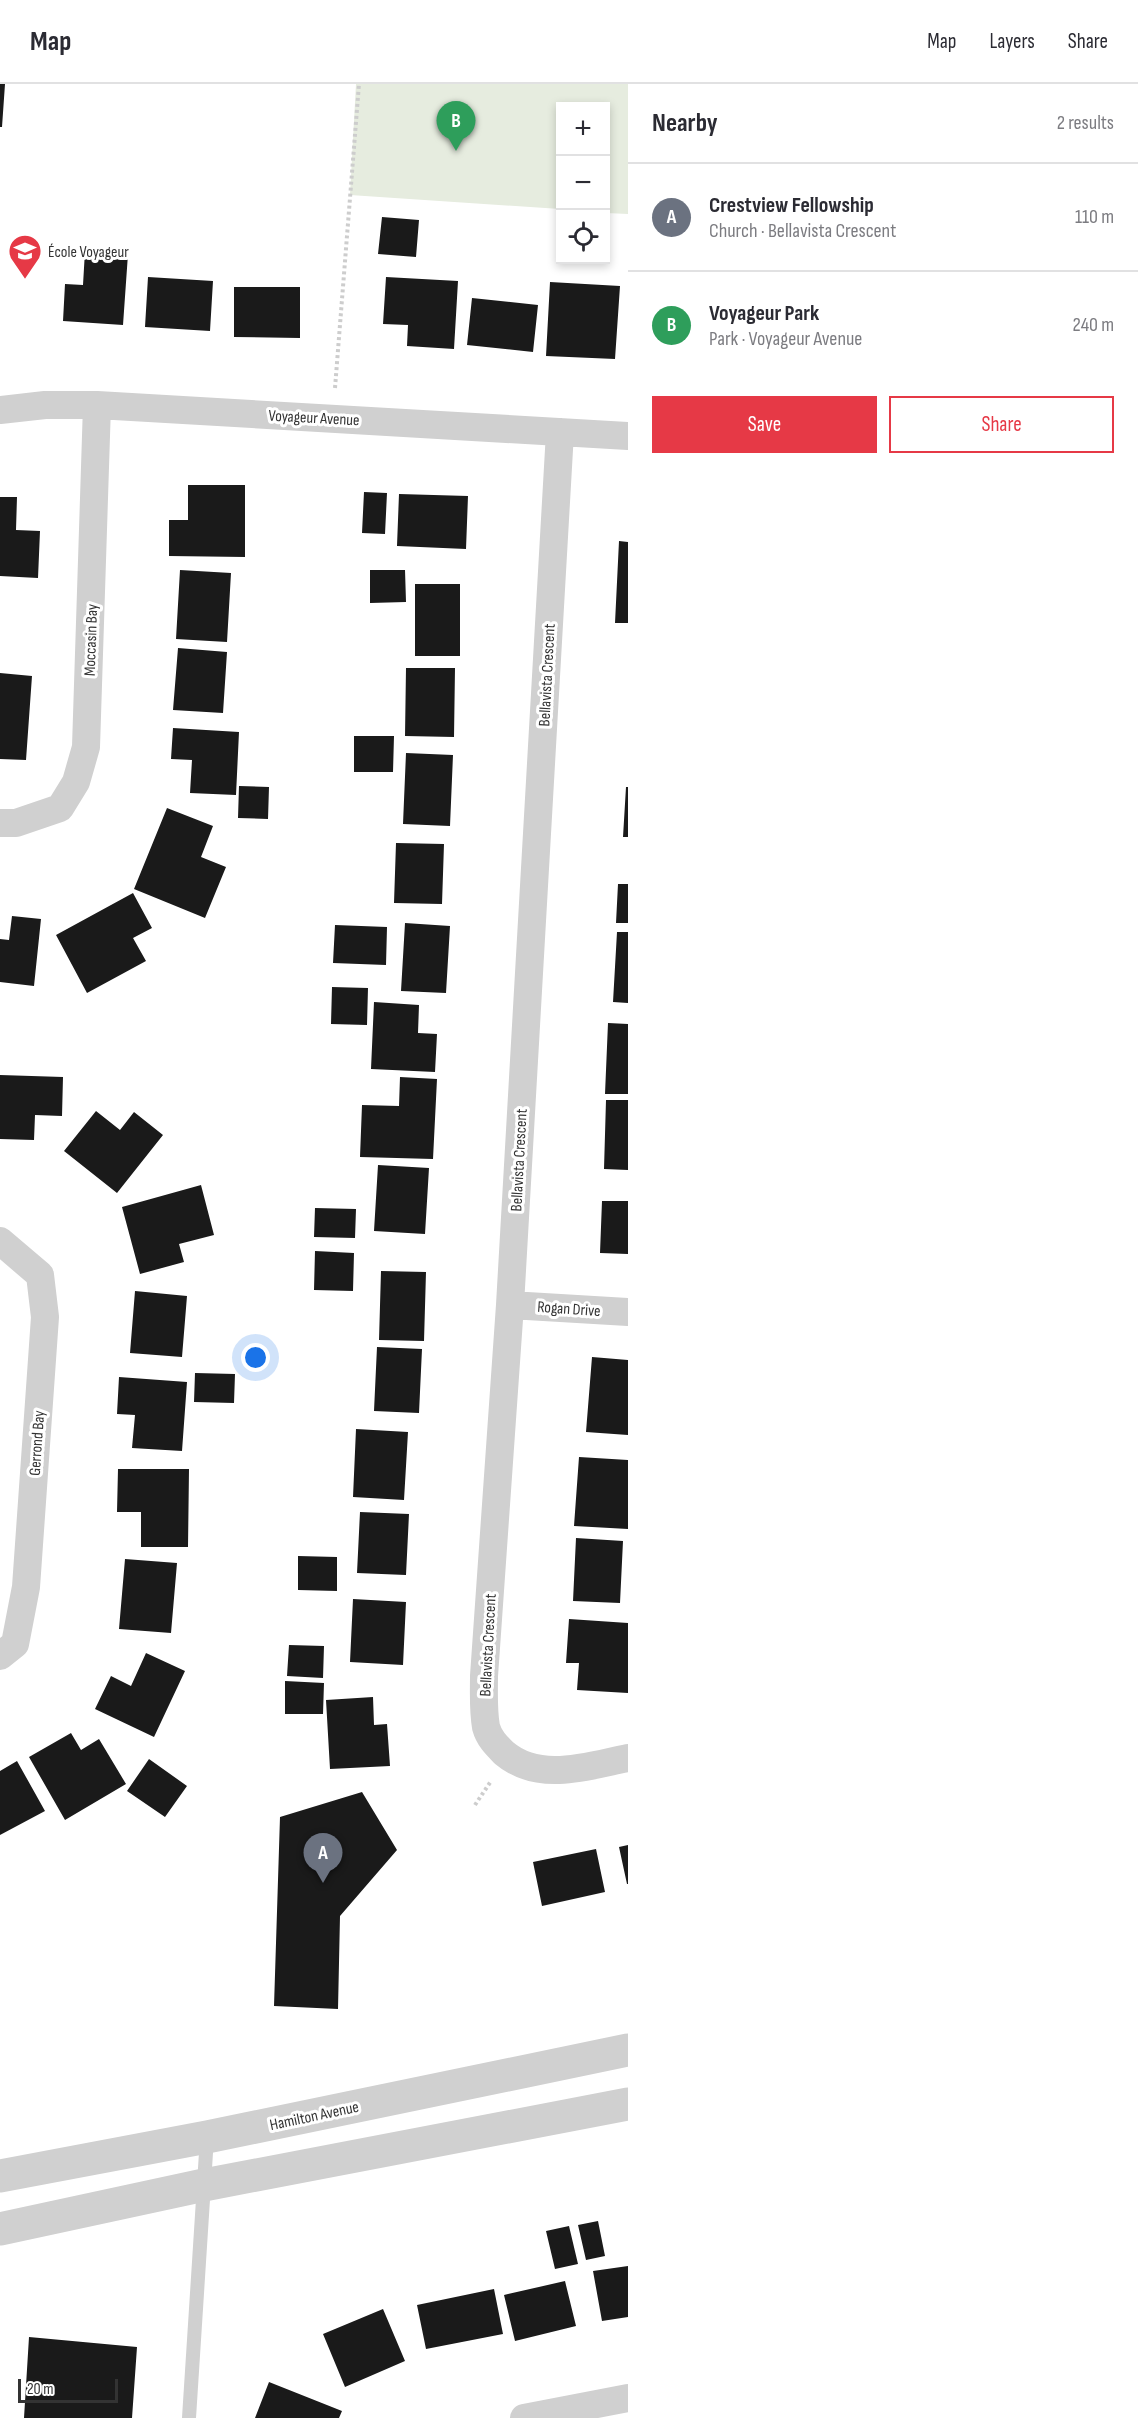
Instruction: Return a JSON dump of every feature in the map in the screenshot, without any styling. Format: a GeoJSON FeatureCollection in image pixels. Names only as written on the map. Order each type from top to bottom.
{"type":"FeatureCollection","features":[{"type":"Feature","properties":{"kind":"street","name":"Voyageur Avenue"},"geometry":{"type":"LineString","coordinates":[[0,410],[45,405],[97,405],[628,436]]}},
{"type":"Feature","properties":{"kind":"street","name":"Moccasin Bay"},"geometry":{"type":"LineString","coordinates":[[0,823],[16,823],[60,808],[76,782],[86,747],[97,405]]}},
{"type":"Feature","properties":{"kind":"street","name":"Bellavista Crescent"},"geometry":{"type":"LineString","coordinates":[[560,432],[510,1305],[484,1676],[487,1728],[493,1742],[524,1766],[546,1770],[567,1770],[628,1758]]}},
{"type":"Feature","properties":{"kind":"street","name":"Gerrond Bay"},"geometry":{"type":"LineString","coordinates":[[0,1241],[40,1275],[45,1317],[26,1587],[15,1644],[0,1656]]}},
{"type":"Feature","properties":{"kind":"street","name":"Rogan Drive"},"geometry":{"type":"LineString","coordinates":[[510,1305],[628,1312]]}},
{"type":"Feature","properties":{"kind":"street","name":"Hamilton Avenue"},"geometry":{"type":"LineString","coordinates":[[0,2176],[207,2137],[628,2050]]}},
{"type":"Feature","properties":{"kind":"street"},"geometry":{"type":"LineString","coordinates":[[0,2229],[204,2185],[628,2103]]}},
{"type":"Feature","properties":{"kind":"street"},"geometry":{"type":"LineString","coordinates":[[524,2418],[628,2398]]}},
{"type":"Feature","properties":{"kind":"lane"},"geometry":{"type":"LineString","coordinates":[[189,2418],[207,2137]]}},
{"type":"Feature","properties":{"kind":"path"},"geometry":{"type":"LineString","coordinates":[[332,418],[359,84]]}},
{"type":"Feature","properties":{"kind":"shaded area"},"geometry":{"type":"Polygon","coordinates":[[[356,84],[628,84],[628,214],[610,213],[610,102],[556,102],[556,209],[350,195],[356,84]]]}},
{"type":"Feature","properties":{"kind":"building"},"geometry":{"type":"Polygon","coordinates":[[[0,84],[5,84],[2,127],[0,127],[0,84]]]}},
{"type":"Feature","properties":{"kind":"building"},"geometry":{"type":"Polygon","coordinates":[[[382,217],[419,220],[416,257],[378,254],[382,217]]]}},
{"type":"Feature","properties":{"kind":"building"},"geometry":{"type":"Polygon","coordinates":[[[85,251],[128,254],[123,325],[63,321],[65,284],[83,285],[85,251]]]}},
{"type":"Feature","properties":{"kind":"building"},"geometry":{"type":"Polygon","coordinates":[[[148,277],[213,281],[210,331],[145,327],[148,277]]]}},
{"type":"Feature","properties":{"kind":"building"},"geometry":{"type":"Polygon","coordinates":[[[386,277],[458,281],[454,349],[407,346],[408,325],[383,324],[386,277]]]}},
{"type":"Feature","properties":{"kind":"building"},"geometry":{"type":"Polygon","coordinates":[[[550,282],[620,286],[615,359],[546,356],[550,282]]]}},
{"type":"Feature","properties":{"kind":"building"},"geometry":{"type":"Polygon","coordinates":[[[234,287],[300,287],[300,338],[234,337],[234,287]]]}},
{"type":"Feature","properties":{"kind":"building"},"geometry":{"type":"Polygon","coordinates":[[[472,298],[538,305],[533,352],[467,345],[472,298]]]}},
{"type":"Feature","properties":{"kind":"building"},"geometry":{"type":"Polygon","coordinates":[[[188,485],[245,485],[245,557],[169,556],[169,520],[188,520],[188,485]]]}},
{"type":"Feature","properties":{"kind":"building"},"geometry":{"type":"Polygon","coordinates":[[[364,492],[387,493],[385,534],[362,533],[364,492]]]}},
{"type":"Feature","properties":{"kind":"building"},"geometry":{"type":"Polygon","coordinates":[[[399,494],[468,496],[466,549],[397,546],[399,494]]]}},
{"type":"Feature","properties":{"kind":"building"},"geometry":{"type":"Polygon","coordinates":[[[0,497],[17,497],[16,530],[40,531],[38,578],[0,576],[0,497]]]}},
{"type":"Feature","properties":{"kind":"building"},"geometry":{"type":"Polygon","coordinates":[[[619,541],[628,542],[628,623],[615,623],[619,541]]]}},
{"type":"Feature","properties":{"kind":"building"},"geometry":{"type":"Polygon","coordinates":[[[180,570],[231,573],[227,642],[176,639],[180,570]]]}},
{"type":"Feature","properties":{"kind":"building"},"geometry":{"type":"Polygon","coordinates":[[[370,570],[405,570],[406,602],[370,603],[370,570]]]}},
{"type":"Feature","properties":{"kind":"building"},"geometry":{"type":"Polygon","coordinates":[[[415,584],[460,584],[460,656],[415,656],[415,584]]]}},
{"type":"Feature","properties":{"kind":"building"},"geometry":{"type":"Polygon","coordinates":[[[178,648],[227,652],[223,713],[173,710],[178,648]]]}},
{"type":"Feature","properties":{"kind":"building"},"geometry":{"type":"Polygon","coordinates":[[[406,668],[455,668],[454,737],[405,736],[406,668]]]}},
{"type":"Feature","properties":{"kind":"building"},"geometry":{"type":"Polygon","coordinates":[[[0,673],[32,676],[26,760],[0,759],[0,673]]]}},
{"type":"Feature","properties":{"kind":"building"},"geometry":{"type":"Polygon","coordinates":[[[173,728],[239,732],[236,795],[190,793],[192,760],[171,759],[173,728]]]}},
{"type":"Feature","properties":{"kind":"building"},"geometry":{"type":"Polygon","coordinates":[[[354,736],[394,736],[393,772],[354,772],[354,736]]]}},
{"type":"Feature","properties":{"kind":"building"},"geometry":{"type":"Polygon","coordinates":[[[406,753],[453,755],[450,826],[403,824],[406,753]]]}},
{"type":"Feature","properties":{"kind":"building"},"geometry":{"type":"Polygon","coordinates":[[[239,786],[269,787],[268,819],[238,818],[239,786]]]}},
{"type":"Feature","properties":{"kind":"building"},"geometry":{"type":"Polygon","coordinates":[[[626,787],[628,787],[628,837],[623,837],[626,787]]]}},
{"type":"Feature","properties":{"kind":"building"},"geometry":{"type":"Polygon","coordinates":[[[167,808],[213,826],[201,857],[226,867],[205,918],[134,889],[167,808]]]}},
{"type":"Feature","properties":{"kind":"building"},"geometry":{"type":"Polygon","coordinates":[[[396,843],[444,844],[442,904],[394,903],[396,843]]]}},
{"type":"Feature","properties":{"kind":"building"},"geometry":{"type":"Polygon","coordinates":[[[618,884],[628,884],[628,923],[616,923],[618,884]]]}},
{"type":"Feature","properties":{"kind":"building"},"geometry":{"type":"Polygon","coordinates":[[[133,893],[152,928],[133,938],[146,961],[87,993],[56,935],[133,893]]]}},
{"type":"Feature","properties":{"kind":"building"},"geometry":{"type":"Polygon","coordinates":[[[12,916],[41,919],[34,986],[0,982],[0,939],[9,940],[12,916]]]}},
{"type":"Feature","properties":{"kind":"building"},"geometry":{"type":"Polygon","coordinates":[[[405,923],[450,926],[446,993],[401,991],[405,923]]]}},
{"type":"Feature","properties":{"kind":"building"},"geometry":{"type":"Polygon","coordinates":[[[335,925],[387,927],[386,965],[333,963],[335,925]]]}},
{"type":"Feature","properties":{"kind":"building"},"geometry":{"type":"Polygon","coordinates":[[[617,932],[628,932],[628,1003],[613,1002],[617,932]]]}},
{"type":"Feature","properties":{"kind":"building"},"geometry":{"type":"Polygon","coordinates":[[[332,987],[368,988],[367,1025],[331,1024],[332,987]]]}},
{"type":"Feature","properties":{"kind":"building"},"geometry":{"type":"Polygon","coordinates":[[[374,1002],[419,1005],[418,1033],[437,1034],[435,1072],[371,1069],[374,1002]]]}},
{"type":"Feature","properties":{"kind":"building"},"geometry":{"type":"Polygon","coordinates":[[[608,1023],[628,1024],[628,1094],[605,1094],[608,1023]]]}},
{"type":"Feature","properties":{"kind":"building"},"geometry":{"type":"Polygon","coordinates":[[[0,1075],[63,1077],[62,1116],[35,1115],[34,1140],[0,1139],[0,1075]]]}},
{"type":"Feature","properties":{"kind":"building"},"geometry":{"type":"Polygon","coordinates":[[[400,1077],[437,1079],[433,1159],[360,1157],[362,1105],[399,1106],[400,1077]]]}},
{"type":"Feature","properties":{"kind":"building"},"geometry":{"type":"Polygon","coordinates":[[[606,1100],[628,1100],[628,1170],[604,1169],[606,1100]]]}},
{"type":"Feature","properties":{"kind":"building"},"geometry":{"type":"Polygon","coordinates":[[[96,1111],[120,1130],[134,1112],[163,1135],[117,1193],[64,1151],[96,1111]]]}},
{"type":"Feature","properties":{"kind":"building"},"geometry":{"type":"Polygon","coordinates":[[[378,1165],[429,1168],[425,1234],[374,1231],[378,1165]]]}},
{"type":"Feature","properties":{"kind":"building"},"geometry":{"type":"Polygon","coordinates":[[[201,1185],[214,1235],[179,1244],[184,1262],[140,1274],[122,1207],[201,1185]]]}},
{"type":"Feature","properties":{"kind":"building"},"geometry":{"type":"Polygon","coordinates":[[[602,1201],[628,1201],[628,1254],[600,1253],[602,1201]]]}},
{"type":"Feature","properties":{"kind":"building"},"geometry":{"type":"Polygon","coordinates":[[[315,1208],[356,1209],[355,1238],[314,1237],[315,1208]]]}},
{"type":"Feature","properties":{"kind":"building"},"geometry":{"type":"Polygon","coordinates":[[[315,1251],[354,1253],[353,1291],[314,1290],[315,1251]]]}},
{"type":"Feature","properties":{"kind":"building"},"geometry":{"type":"Polygon","coordinates":[[[381,1271],[426,1272],[424,1341],[379,1340],[381,1271]]]}},
{"type":"Feature","properties":{"kind":"building"},"geometry":{"type":"Polygon","coordinates":[[[135,1291],[187,1296],[182,1357],[130,1353],[135,1291]]]}},
{"type":"Feature","properties":{"kind":"building"},"geometry":{"type":"Polygon","coordinates":[[[377,1347],[422,1349],[419,1413],[374,1411],[377,1347]]]}},
{"type":"Feature","properties":{"kind":"building"},"geometry":{"type":"Polygon","coordinates":[[[592,1357],[628,1360],[628,1435],[586,1432],[592,1357]]]}},
{"type":"Feature","properties":{"kind":"building"},"geometry":{"type":"Polygon","coordinates":[[[195,1373],[235,1374],[234,1403],[194,1402],[195,1373]]]}},
{"type":"Feature","properties":{"kind":"building"},"geometry":{"type":"Polygon","coordinates":[[[119,1377],[187,1382],[182,1451],[132,1448],[135,1415],[117,1414],[119,1377]]]}},
{"type":"Feature","properties":{"kind":"building"},"geometry":{"type":"Polygon","coordinates":[[[356,1429],[408,1432],[404,1500],[353,1497],[356,1429]]]}},
{"type":"Feature","properties":{"kind":"building"},"geometry":{"type":"Polygon","coordinates":[[[579,1457],[628,1460],[628,1529],[574,1526],[579,1457]]]}},
{"type":"Feature","properties":{"kind":"building"},"geometry":{"type":"Polygon","coordinates":[[[118,1469],[189,1469],[188,1547],[141,1547],[141,1512],[117,1512],[118,1469]]]}},
{"type":"Feature","properties":{"kind":"building"},"geometry":{"type":"Polygon","coordinates":[[[360,1512],[409,1514],[406,1575],[357,1573],[360,1512]]]}},
{"type":"Feature","properties":{"kind":"building"},"geometry":{"type":"Polygon","coordinates":[[[576,1538],[623,1541],[620,1603],[573,1601],[576,1538]]]}},
{"type":"Feature","properties":{"kind":"building"},"geometry":{"type":"Polygon","coordinates":[[[298,1556],[337,1557],[337,1591],[298,1590],[298,1556]]]}},
{"type":"Feature","properties":{"kind":"building"},"geometry":{"type":"Polygon","coordinates":[[[125,1559],[177,1563],[171,1633],[119,1629],[125,1559]]]}},
{"type":"Feature","properties":{"kind":"building"},"geometry":{"type":"Polygon","coordinates":[[[353,1599],[406,1602],[403,1665],[350,1662],[353,1599]]]}},
{"type":"Feature","properties":{"kind":"building"},"geometry":{"type":"Polygon","coordinates":[[[569,1619],[628,1623],[628,1693],[577,1690],[579,1663],[566,1663],[569,1619]]]}},
{"type":"Feature","properties":{"kind":"building"},"geometry":{"type":"Polygon","coordinates":[[[289,1645],[324,1646],[323,1678],[287,1676],[289,1645]]]}},
{"type":"Feature","properties":{"kind":"building"},"geometry":{"type":"Polygon","coordinates":[[[146,1653],[185,1671],[154,1737],[95,1709],[111,1676],[131,1686],[146,1653]]]}},
{"type":"Feature","properties":{"kind":"building"},"geometry":{"type":"Polygon","coordinates":[[[285,1681],[324,1683],[323,1714],[285,1714],[285,1681]]]}},
{"type":"Feature","properties":{"kind":"building"},"geometry":{"type":"Polygon","coordinates":[[[373,1697],[374,1725],[387,1724],[390,1766],[330,1769],[326,1700],[373,1697]]]}},
{"type":"Feature","properties":{"kind":"building"},"geometry":{"type":"Polygon","coordinates":[[[71,1733],[81,1750],[99,1739],[126,1784],[65,1820],[29,1757],[71,1733]]]}},
{"type":"Feature","properties":{"kind":"building"},"geometry":{"type":"Polygon","coordinates":[[[149,1759],[187,1786],[165,1817],[127,1791],[149,1759]]]}},
{"type":"Feature","properties":{"kind":"building"},"geometry":{"type":"Polygon","coordinates":[[[17,1761],[45,1811],[0,1835],[0,1771],[17,1761]]]}},
{"type":"Feature","properties":{"kind":"building"},"geometry":{"type":"Polygon","coordinates":[[[362,1792],[397,1850],[340,1916],[338,2009],[274,2006],[280,1817],[362,1792]]]}},
{"type":"Feature","properties":{"kind":"building"},"geometry":{"type":"Polygon","coordinates":[[[628,1845],[628,1884],[627,1884],[619,1847],[628,1845]]]}},
{"type":"Feature","properties":{"kind":"building"},"geometry":{"type":"Polygon","coordinates":[[[596,1849],[605,1892],[542,1906],[533,1862],[596,1849]]]}},
{"type":"Feature","properties":{"kind":"building"},"geometry":{"type":"Polygon","coordinates":[[[598,2221],[605,2256],[586,2260],[578,2225],[598,2221]]]}},
{"type":"Feature","properties":{"kind":"building"},"geometry":{"type":"Polygon","coordinates":[[[569,2226],[578,2264],[555,2269],[546,2231],[569,2226]]]}},
{"type":"Feature","properties":{"kind":"building"},"geometry":{"type":"Polygon","coordinates":[[[628,2266],[628,2317],[602,2321],[593,2271],[628,2266]]]}},
{"type":"Feature","properties":{"kind":"building"},"geometry":{"type":"Polygon","coordinates":[[[565,2281],[576,2326],[515,2341],[504,2295],[565,2281]]]}},
{"type":"Feature","properties":{"kind":"building"},"geometry":{"type":"Polygon","coordinates":[[[494,2289],[503,2334],[426,2349],[417,2305],[494,2289]]]}},
{"type":"Feature","properties":{"kind":"building"},"geometry":{"type":"Polygon","coordinates":[[[383,2309],[405,2361],[345,2387],[323,2334],[383,2309]]]}},
{"type":"Feature","properties":{"kind":"building"},"geometry":{"type":"Polygon","coordinates":[[[29,2337],[137,2347],[132,2418],[24,2418],[29,2337]]]}},
{"type":"Feature","properties":{"kind":"building"},"geometry":{"type":"Polygon","coordinates":[[[269,2382],[342,2411],[339,2418],[255,2418],[269,2382]]]}},
{"type":"Feature","properties":{"kind":"place","name":"Voyageur Park"},"geometry":{"type":"Point","coordinates":[456,151]}},
{"type":"Feature","properties":{"kind":"place","name":"École Voyageur"},"geometry":{"type":"Point","coordinates":[25,280]}},
{"type":"Feature","properties":{"kind":"place","name":"Crestview Fellowship"},"geometry":{"type":"Point","coordinates":[323,1883]}}]}
